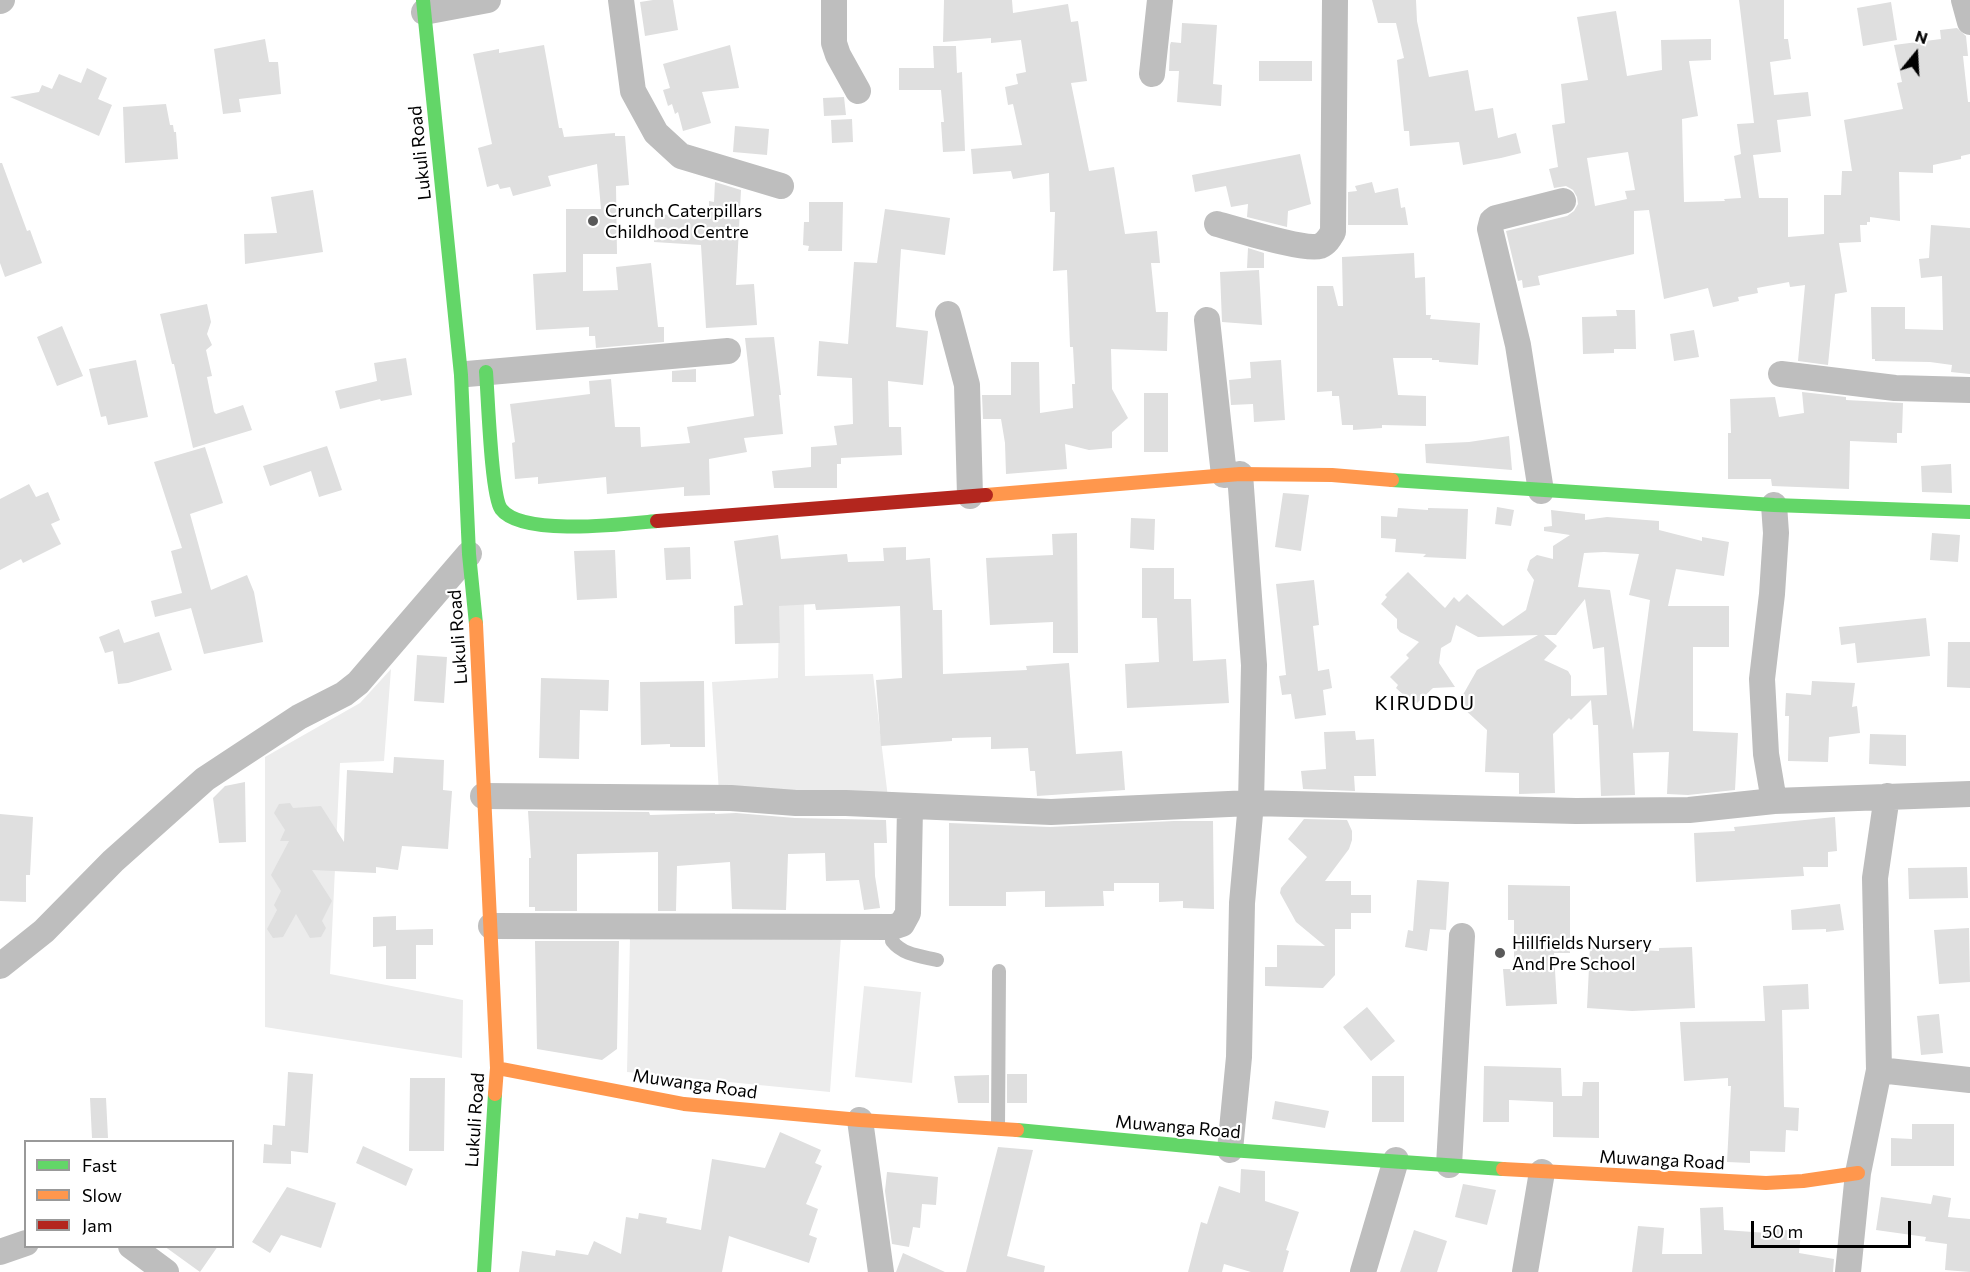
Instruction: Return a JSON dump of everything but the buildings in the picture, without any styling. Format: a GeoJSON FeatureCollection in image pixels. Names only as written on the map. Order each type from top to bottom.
{"type":"FeatureCollection","features":[{"type":"Feature","properties":{"kind":"street"},"geometry":{"type":"LineString","coordinates":[[424,6],[488,0]]}},
{"type":"Feature","properties":{"kind":"street"},"geometry":{"type":"LineString","coordinates":[[621,0],[633,91],[656,133],[681,156],[781,186]]}},
{"type":"Feature","properties":{"kind":"street"},"geometry":{"type":"LineString","coordinates":[[834,0],[834,43],[858,91]]}},
{"type":"Feature","properties":{"kind":"street"},"geometry":{"type":"LineString","coordinates":[[1152,74],[1160,0]]}},
{"type":"Feature","properties":{"kind":"street"},"geometry":{"type":"LineString","coordinates":[[1217,224],[1310,246],[1321,245],[1333,232],[1335,0]]}},
{"type":"Feature","properties":{"kind":"street"},"geometry":{"type":"LineString","coordinates":[[1964,0],[1970,22]]}},
{"type":"Feature","properties":{"kind":"street","name":"Lukuli Road"},"geometry":{"type":"LineString","coordinates":[[424,6],[461,375],[469,554],[477,632],[483,796],[491,926],[497,1068],[484,1272]]}},
{"type":"Feature","properties":{"kind":"street"},"geometry":{"type":"LineString","coordinates":[[1541,491],[1518,345],[1490,229],[1492,221],[1496,218],[1563,201]]}},
{"type":"Feature","properties":{"kind":"street"},"geometry":{"type":"LineString","coordinates":[[948,314],[967,385],[970,496]]}},
{"type":"Feature","properties":{"kind":"street"},"geometry":{"type":"LineString","coordinates":[[1207,320],[1232,475],[1254,665],[1251,803],[1242,903],[1239,1057],[1230,1150]]}},
{"type":"Feature","properties":{"kind":"street"},"geometry":{"type":"LineString","coordinates":[[461,375],[728,351]]}},
{"type":"Feature","properties":{"kind":"street"},"geometry":{"type":"LineString","coordinates":[[486,372],[494,483],[500,508],[512,517],[545,526],[602,526],[1232,475],[1332,476],[1774,505],[1970,512]]}},
{"type":"Feature","properties":{"kind":"street"},"geometry":{"type":"LineString","coordinates":[[1781,374],[1895,388],[1970,390]]}},
{"type":"Feature","properties":{"kind":"street"},"geometry":{"type":"LineString","coordinates":[[1774,505],[1776,533],[1762,679],[1766,753],[1774,801]]}},
{"type":"Feature","properties":{"kind":"street"},"geometry":{"type":"LineString","coordinates":[[0,966],[44,931],[113,861],[205,779],[299,717],[345,694],[358,684],[469,554]]}},
{"type":"Feature","properties":{"kind":"street"},"geometry":{"type":"LineString","coordinates":[[483,796],[731,798],[796,803],[1051,812],[1251,803],[1576,811],[1689,810],[1774,801],[1970,795]]}},
{"type":"Feature","properties":{"kind":"street"},"geometry":{"type":"LineString","coordinates":[[1848,1272],[1858,1173],[1879,1070],[1875,878],[1887,796]]}},
{"type":"Feature","properties":{"kind":"street"},"geometry":{"type":"LineString","coordinates":[[491,926],[893,927],[903,924],[909,913],[909,807]]}},
{"type":"Feature","properties":{"kind":"street"},"geometry":{"type":"LineString","coordinates":[[1449,1165],[1462,936]]}},
{"type":"Feature","properties":{"kind":"street","name":"Muwanga Road"},"geometry":{"type":"LineString","coordinates":[[497,1068],[684,1104],[860,1120],[998,1128],[1230,1150],[1542,1172],[1766,1183],[1803,1181],[1858,1173]]}},
{"type":"Feature","properties":{"kind":"street"},"geometry":{"type":"LineString","coordinates":[[1879,1070],[1970,1080]]}},
{"type":"Feature","properties":{"kind":"street"},"geometry":{"type":"LineString","coordinates":[[860,1120],[881,1272]]}},
{"type":"Feature","properties":{"kind":"street"},"geometry":{"type":"LineString","coordinates":[[1363,1272],[1396,1160]]}},
{"type":"Feature","properties":{"kind":"street"},"geometry":{"type":"LineString","coordinates":[[1525,1272],[1542,1172]]}},
{"type":"Feature","properties":{"kind":"street"},"geometry":{"type":"LineString","coordinates":[[0,1252],[24,1244]]}},
{"type":"Feature","properties":{"kind":"street"},"geometry":{"type":"LineString","coordinates":[[134,1248],[166,1272]]}},
{"type":"Feature","properties":{"kind":"lane"},"geometry":{"type":"LineString","coordinates":[[893,927],[892,941],[898,948],[908,954],[937,960]]}},
{"type":"Feature","properties":{"kind":"lane"},"geometry":{"type":"LineString","coordinates":[[998,1128],[999,971]]}},
{"type":"Feature","properties":{"kind":"shaded area"},"geometry":{"type":"Polygon","coordinates":[[[804,602],[805,676],[873,674],[889,806],[719,793],[712,682],[778,678],[779,604],[804,602]]]}},
{"type":"Feature","properties":{"kind":"shaded area"},"geometry":{"type":"Polygon","coordinates":[[[391,669],[384,761],[340,763],[330,974],[463,1000],[462,1058],[265,1027],[265,757],[360,703],[391,669]]]}},
{"type":"Feature","properties":{"kind":"shaded area"},"geometry":{"type":"Polygon","coordinates":[[[841,936],[830,1092],[627,1072],[630,937],[841,936]]]}},
{"type":"Feature","properties":{"kind":"shaded area"},"geometry":{"type":"Polygon","coordinates":[[[864,986],[921,992],[912,1083],[855,1077],[864,986]]]}},
{"type":"Feature","properties":{"kind":"traffic: fast"},"geometry":{"type":"LineString","coordinates":[[423,0],[461,375],[469,554],[476,624]]}},
{"type":"Feature","properties":{"kind":"traffic: fast"},"geometry":{"type":"LineString","coordinates":[[486,372],[492,466],[501,509],[512,518],[551,526],[599,526],[657,521]]}},
{"type":"Feature","properties":{"kind":"traffic: fast"},"geometry":{"type":"LineString","coordinates":[[1392,480],[1774,505],[1970,512]]}},
{"type":"Feature","properties":{"kind":"traffic: fast"},"geometry":{"type":"LineString","coordinates":[[484,1272],[495,1094]]}},
{"type":"Feature","properties":{"kind":"traffic: fast"},"geometry":{"type":"LineString","coordinates":[[1017,1130],[1230,1150],[1503,1169]]}},
{"type":"Feature","properties":{"kind":"traffic: slow"},"geometry":{"type":"LineString","coordinates":[[986,495],[1240,474],[1332,475],[1392,480]]}},
{"type":"Feature","properties":{"kind":"traffic: slow"},"geometry":{"type":"LineString","coordinates":[[476,624],[497,1068],[495,1094]]}},
{"type":"Feature","properties":{"kind":"traffic: slow"},"geometry":{"type":"LineString","coordinates":[[497,1068],[684,1104],[860,1120],[1017,1130]]}},
{"type":"Feature","properties":{"kind":"traffic: slow"},"geometry":{"type":"LineString","coordinates":[[1503,1169],[1766,1183],[1803,1181],[1858,1173]]}},
{"type":"Feature","properties":{"kind":"traffic: jam"},"geometry":{"type":"LineString","coordinates":[[657,521],[986,495]]}},
{"type":"Feature","properties":{"kind":"place","name":"Crunch Caterpillars Childhood Centre"},"geometry":{"type":"Point","coordinates":[593,221]}},
{"type":"Feature","properties":{"kind":"place","name":"Hillfields Nursery And Pre School"},"geometry":{"type":"Point","coordinates":[1500,953]}},
{"type":"Feature","properties":{"kind":"district","name":"KIRUDDU"},"geometry":{"type":"Point","coordinates":[1425,703]}}]}
